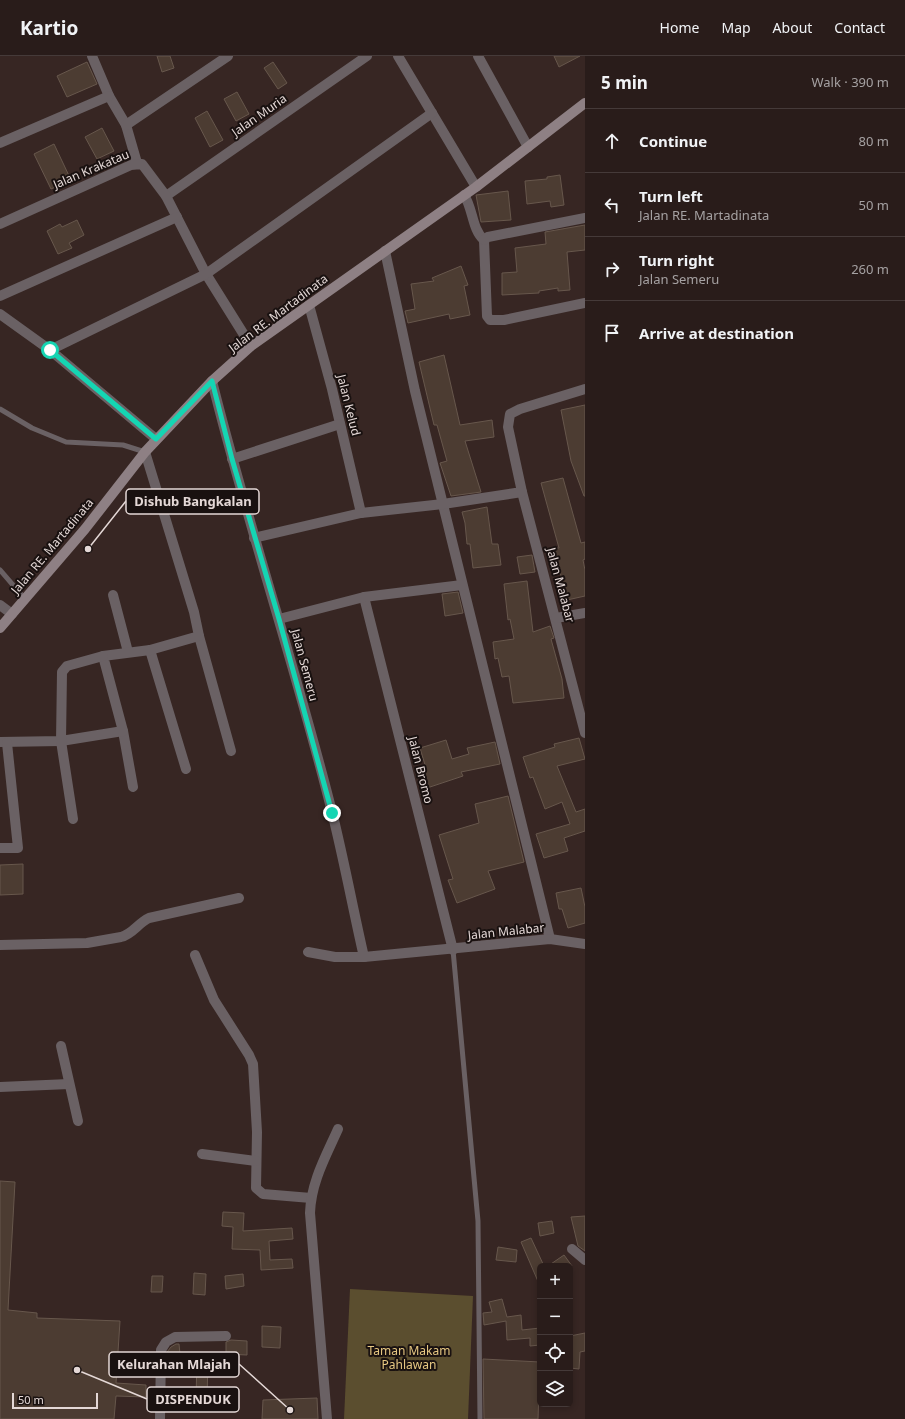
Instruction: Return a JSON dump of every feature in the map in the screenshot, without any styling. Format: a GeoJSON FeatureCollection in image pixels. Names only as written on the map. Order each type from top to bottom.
{"type":"FeatureCollection","features":[{"type":"Feature","properties":{"kind":"main road","name":"Jalan RE. Martadinata"},"geometry":{"type":"LineString","coordinates":[[0,628],[85,529],[156,439],[212,381],[251,346],[464,195],[585,103]]}},
{"type":"Feature","properties":{"kind":"street"},"geometry":{"type":"LineString","coordinates":[[92,56],[109,96],[126,124],[137,163]]}},
{"type":"Feature","properties":{"kind":"street"},"geometry":{"type":"LineString","coordinates":[[126,124],[228,56]]}},
{"type":"Feature","properties":{"kind":"street","name":"Jalan Muria"},"geometry":{"type":"LineString","coordinates":[[166,196],[367,56]]}},
{"type":"Feature","properties":{"kind":"street"},"geometry":{"type":"LineString","coordinates":[[398,56],[476,186]]}},
{"type":"Feature","properties":{"kind":"street"},"geometry":{"type":"LineString","coordinates":[[478,56],[528,147]]}},
{"type":"Feature","properties":{"kind":"street"},"geometry":{"type":"LineString","coordinates":[[0,143],[109,96]]}},
{"type":"Feature","properties":{"kind":"street"},"geometry":{"type":"LineString","coordinates":[[50,350],[206,274],[432,113]]}},
{"type":"Feature","properties":{"kind":"street","name":"Jalan Krakatau"},"geometry":{"type":"LineString","coordinates":[[0,224],[137,163],[142,164],[166,196],[206,274],[251,346]]}},
{"type":"Feature","properties":{"kind":"street"},"geometry":{"type":"LineString","coordinates":[[464,195],[471,208],[478,232],[484,240],[487,316],[490,320],[504,320],[585,303]]}},
{"type":"Feature","properties":{"kind":"street"},"geometry":{"type":"LineString","coordinates":[[0,296],[176,217]]}},
{"type":"Feature","properties":{"kind":"street"},"geometry":{"type":"LineString","coordinates":[[484,240],[488,237],[585,218]]}},
{"type":"Feature","properties":{"kind":"street"},"geometry":{"type":"LineString","coordinates":[[385,251],[415,391],[550,939]]}},
{"type":"Feature","properties":{"kind":"street","name":"Jalan Kelud"},"geometry":{"type":"LineString","coordinates":[[309,305],[340,424],[361,513]]}},
{"type":"Feature","properties":{"kind":"street"},"geometry":{"type":"LineString","coordinates":[[0,314],[50,350],[156,439]]}},
{"type":"Feature","properties":{"kind":"street","name":"Jalan Semeru"},"geometry":{"type":"LineString","coordinates":[[212,381],[232,459],[279,619],[332,813],[364,957]]}},
{"type":"Feature","properties":{"kind":"street","name":"Jalan Malabar"},"geometry":{"type":"LineString","coordinates":[[585,389],[520,409],[510,414],[508,427],[522,492],[585,733]]}},
{"type":"Feature","properties":{"kind":"street"},"geometry":{"type":"LineString","coordinates":[[232,459],[340,424]]}},
{"type":"Feature","properties":{"kind":"street"},"geometry":{"type":"LineString","coordinates":[[145,452],[194,612],[199,636],[231,751]]}},
{"type":"Feature","properties":{"kind":"street"},"geometry":{"type":"LineString","coordinates":[[254,538],[361,513],[443,504],[522,492]]}},
{"type":"Feature","properties":{"kind":"street"},"geometry":{"type":"LineString","coordinates":[[279,619],[364,597],[462,585]]}},
{"type":"Feature","properties":{"kind":"street"},"geometry":{"type":"LineString","coordinates":[[113,595],[128,652]]}},
{"type":"Feature","properties":{"kind":"street","name":"Jalan Bromo"},"geometry":{"type":"LineString","coordinates":[[364,597],[453,950]]}},
{"type":"Feature","properties":{"kind":"street"},"geometry":{"type":"LineString","coordinates":[[0,605],[12,614]]}},
{"type":"Feature","properties":{"kind":"street"},"geometry":{"type":"LineString","coordinates":[[556,618],[585,613]]}},
{"type":"Feature","properties":{"kind":"street"},"geometry":{"type":"LineString","coordinates":[[73,819],[61,741],[62,670],[67,666],[104,656],[150,650],[199,636]]}},
{"type":"Feature","properties":{"kind":"street"},"geometry":{"type":"LineString","coordinates":[[150,650],[186,769]]}},
{"type":"Feature","properties":{"kind":"street"},"geometry":{"type":"LineString","coordinates":[[104,656],[123,731],[133,787]]}},
{"type":"Feature","properties":{"kind":"street"},"geometry":{"type":"LineString","coordinates":[[0,848],[18,848],[4,743],[61,741],[123,731]]}},
{"type":"Feature","properties":{"kind":"street"},"geometry":{"type":"LineString","coordinates":[[0,945],[87,943],[121,937],[126,936],[140,922],[149,918],[239,898]]}},
{"type":"Feature","properties":{"kind":"street","name":"Jalan Malabar"},"geometry":{"type":"LineString","coordinates":[[308,952],[335,956],[364,957],[453,950],[550,939],[585,944]]}},
{"type":"Feature","properties":{"kind":"street"},"geometry":{"type":"LineString","coordinates":[[195,955],[214,1000],[249,1055],[253,1064],[255,1074],[256,1188],[260,1193],[311,1198]]}},
{"type":"Feature","properties":{"kind":"street"},"geometry":{"type":"LineString","coordinates":[[61,1046],[78,1120]]}},
{"type":"Feature","properties":{"kind":"street"},"geometry":{"type":"LineString","coordinates":[[0,1087],[69,1084]]}},
{"type":"Feature","properties":{"kind":"street"},"geometry":{"type":"LineString","coordinates":[[327,1419],[310,1213],[311,1198],[316,1177],[338,1129]]}},
{"type":"Feature","properties":{"kind":"street"},"geometry":{"type":"LineString","coordinates":[[202,1154],[256,1161]]}},
{"type":"Feature","properties":{"kind":"street"},"geometry":{"type":"LineString","coordinates":[[572,1249],[585,1260]]}},
{"type":"Feature","properties":{"kind":"street"},"geometry":{"type":"LineString","coordinates":[[160,1419],[162,1350],[164,1345],[176,1337],[226,1336]]}},
{"type":"Feature","properties":{"kind":"lane"},"geometry":{"type":"LineString","coordinates":[[0,409],[32,428],[66,442],[123,445],[145,452]]}},
{"type":"Feature","properties":{"kind":"lane"},"geometry":{"type":"LineString","coordinates":[[0,570],[25,599]]}},
{"type":"Feature","properties":{"kind":"lane"},"geometry":{"type":"LineString","coordinates":[[453,950],[478,1220],[480,1419]]}},
{"type":"Feature","properties":{"kind":"green space","name":"Taman Makam Pahlawan"},"geometry":{"type":"Polygon","coordinates":[[[350,1289],[473,1296],[468,1419],[344,1419],[350,1289]]]}},
{"type":"Feature","properties":{"kind":"building"},"geometry":{"type":"Polygon","coordinates":[[[157,56],[170,56],[174,68],[162,72],[157,56]]]}},
{"type":"Feature","properties":{"kind":"building"},"geometry":{"type":"Polygon","coordinates":[[[554,56],[580,56],[559,67],[554,56]]]}},
{"type":"Feature","properties":{"kind":"building"},"geometry":{"type":"Polygon","coordinates":[[[87,62],[97,84],[67,97],[57,76],[87,62]]]}},
{"type":"Feature","properties":{"kind":"building"},"geometry":{"type":"Polygon","coordinates":[[[273,62],[287,83],[278,89],[264,68],[273,62]]]}},
{"type":"Feature","properties":{"kind":"building"},"geometry":{"type":"Polygon","coordinates":[[[237,92],[249,114],[236,121],[224,99],[237,92]]]}},
{"type":"Feature","properties":{"kind":"building"},"geometry":{"type":"Polygon","coordinates":[[[207,111],[223,140],[210,147],[195,118],[207,111]]]}},
{"type":"Feature","properties":{"kind":"building"},"geometry":{"type":"Polygon","coordinates":[[[102,128],[114,151],[97,159],[85,137],[102,128]]]}},
{"type":"Feature","properties":{"kind":"building"},"geometry":{"type":"Polygon","coordinates":[[[54,144],[71,180],[51,189],[34,154],[54,144]]]}},
{"type":"Feature","properties":{"kind":"building"},"geometry":{"type":"Polygon","coordinates":[[[560,175],[564,205],[551,207],[550,201],[527,204],[525,181],[547,179],[547,177],[560,175]]]}},
{"type":"Feature","properties":{"kind":"building"},"geometry":{"type":"Polygon","coordinates":[[[508,191],[511,220],[481,222],[476,195],[508,191]]]}},
{"type":"Feature","properties":{"kind":"building"},"geometry":{"type":"Polygon","coordinates":[[[77,220],[84,235],[69,243],[72,248],[58,254],[47,231],[60,224],[62,227],[77,220]]]}},
{"type":"Feature","properties":{"kind":"building"},"geometry":{"type":"Polygon","coordinates":[[[585,225],[585,250],[567,252],[570,290],[558,291],[558,288],[539,291],[539,293],[502,295],[502,273],[517,272],[515,248],[546,244],[545,232],[585,225]]]}},
{"type":"Feature","properties":{"kind":"building"},"geometry":{"type":"Polygon","coordinates":[[[461,266],[468,285],[464,286],[470,315],[450,319],[449,314],[408,323],[405,311],[415,309],[411,284],[434,281],[432,278],[461,266]]]}},
{"type":"Feature","properties":{"kind":"building"},"geometry":{"type":"Polygon","coordinates":[[[444,355],[460,425],[492,420],[494,437],[465,441],[481,492],[451,496],[440,463],[447,461],[437,425],[434,425],[419,362],[444,355]]]}},
{"type":"Feature","properties":{"kind":"building"},"geometry":{"type":"Polygon","coordinates":[[[585,405],[584,496],[571,461],[561,410],[585,405]]]}},
{"type":"Feature","properties":{"kind":"building"},"geometry":{"type":"Polygon","coordinates":[[[563,478],[581,543],[585,542],[585,559],[583,560],[585,570],[585,596],[567,600],[554,548],[559,548],[541,483],[563,478]]]}},
{"type":"Feature","properties":{"kind":"building"},"geometry":{"type":"Polygon","coordinates":[[[487,507],[492,544],[498,544],[501,565],[473,568],[470,544],[467,544],[465,523],[462,512],[487,507]]]}},
{"type":"Feature","properties":{"kind":"building"},"geometry":{"type":"Polygon","coordinates":[[[532,555],[535,572],[520,574],[517,557],[532,555]]]}},
{"type":"Feature","properties":{"kind":"building"},"geometry":{"type":"Polygon","coordinates":[[[527,581],[533,632],[550,626],[554,638],[551,639],[562,679],[564,698],[513,703],[509,676],[502,677],[498,658],[495,659],[493,642],[514,639],[510,619],[508,620],[504,584],[527,581]]]}},
{"type":"Feature","properties":{"kind":"building"},"geometry":{"type":"Polygon","coordinates":[[[458,592],[463,613],[445,616],[442,594],[458,592]]]}},
{"type":"Feature","properties":{"kind":"building"},"geometry":{"type":"Polygon","coordinates":[[[579,738],[585,759],[557,766],[576,812],[585,809],[585,831],[564,838],[568,851],[544,858],[536,834],[570,824],[562,802],[545,809],[533,777],[530,778],[523,757],[555,747],[554,744],[579,738]]]}},
{"type":"Feature","properties":{"kind":"building"},"geometry":{"type":"Polygon","coordinates":[[[446,740],[452,759],[469,754],[467,748],[495,742],[500,764],[461,772],[463,776],[424,789],[418,770],[426,768],[420,748],[446,740]]]}},
{"type":"Feature","properties":{"kind":"building"},"geometry":{"type":"Polygon","coordinates":[[[508,796],[524,862],[488,871],[495,889],[457,903],[448,880],[453,879],[439,835],[479,823],[475,804],[508,796]]]}},
{"type":"Feature","properties":{"kind":"building"},"geometry":{"type":"Polygon","coordinates":[[[23,864],[23,894],[0,895],[0,865],[23,864]]]}},
{"type":"Feature","properties":{"kind":"building"},"geometry":{"type":"Polygon","coordinates":[[[581,888],[585,907],[585,923],[568,928],[562,909],[559,909],[556,893],[581,888]]]}},
{"type":"Feature","properties":{"kind":"building"},"geometry":{"type":"Polygon","coordinates":[[[0,1181],[15,1182],[8,1310],[37,1313],[37,1318],[120,1321],[116,1383],[146,1385],[146,1397],[116,1396],[114,1419],[0,1419],[0,1181]]]}},
{"type":"Feature","properties":{"kind":"building"},"geometry":{"type":"Polygon","coordinates":[[[223,1212],[244,1213],[243,1231],[292,1228],[293,1239],[269,1241],[270,1260],[292,1259],[293,1268],[261,1270],[260,1250],[232,1249],[233,1227],[222,1226],[223,1212]]]}},
{"type":"Feature","properties":{"kind":"building"},"geometry":{"type":"Polygon","coordinates":[[[585,1216],[585,1251],[578,1246],[571,1217],[585,1216]]]}},
{"type":"Feature","properties":{"kind":"building"},"geometry":{"type":"Polygon","coordinates":[[[552,1221],[554,1233],[540,1236],[538,1223],[552,1221]]]}},
{"type":"Feature","properties":{"kind":"building"},"geometry":{"type":"Polygon","coordinates":[[[531,1238],[543,1263],[537,1263],[537,1279],[521,1242],[531,1238]]]}},
{"type":"Feature","properties":{"kind":"building"},"geometry":{"type":"Polygon","coordinates":[[[498,1247],[517,1250],[516,1262],[496,1260],[498,1247]]]}},
{"type":"Feature","properties":{"kind":"building"},"geometry":{"type":"Polygon","coordinates":[[[564,1255],[570,1263],[552,1263],[564,1255]]]}},
{"type":"Feature","properties":{"kind":"building"},"geometry":{"type":"Polygon","coordinates":[[[194,1273],[206,1274],[205,1295],[193,1294],[194,1273]]]}},
{"type":"Feature","properties":{"kind":"building"},"geometry":{"type":"Polygon","coordinates":[[[243,1274],[244,1286],[226,1289],[225,1276],[243,1274]]]}},
{"type":"Feature","properties":{"kind":"building"},"geometry":{"type":"Polygon","coordinates":[[[152,1276],[163,1276],[162,1292],[151,1292],[152,1276]]]}},
{"type":"Feature","properties":{"kind":"building"},"geometry":{"type":"Polygon","coordinates":[[[502,1299],[507,1317],[521,1315],[522,1330],[537,1328],[537,1345],[530,1346],[530,1338],[507,1340],[506,1321],[484,1325],[483,1313],[492,1312],[489,1302],[502,1299]]]}},
{"type":"Feature","properties":{"kind":"building"},"geometry":{"type":"Polygon","coordinates":[[[262,1326],[281,1327],[280,1348],[262,1347],[262,1326]]]}},
{"type":"Feature","properties":{"kind":"building"},"geometry":{"type":"Polygon","coordinates":[[[585,1333],[585,1351],[580,1352],[579,1369],[573,1368],[573,1335],[585,1333]]]}},
{"type":"Feature","properties":{"kind":"building"},"geometry":{"type":"Polygon","coordinates":[[[231,1340],[247,1341],[247,1355],[226,1354],[226,1342],[231,1340]]]}},
{"type":"Feature","properties":{"kind":"building"},"geometry":{"type":"Polygon","coordinates":[[[176,1344],[179,1344],[181,1364],[167,1365],[167,1352],[176,1344]]]}},
{"type":"Feature","properties":{"kind":"building"},"geometry":{"type":"Polygon","coordinates":[[[197,1358],[208,1359],[207,1400],[196,1399],[197,1358]]]}},
{"type":"Feature","properties":{"kind":"building"},"geometry":{"type":"Polygon","coordinates":[[[483,1359],[537,1362],[538,1419],[484,1419],[483,1359]]]}},
{"type":"Feature","properties":{"kind":"building"},"geometry":{"type":"Polygon","coordinates":[[[317,1398],[318,1419],[262,1419],[263,1400],[317,1398]]]}},
{"type":"Feature","properties":{"kind":"place","name":"Dishub Bangkalan"},"geometry":{"type":"Point","coordinates":[88,549]}},
{"type":"Feature","properties":{"kind":"place","name":"DISPENDUK"},"geometry":{"type":"Point","coordinates":[77,1370]}},
{"type":"Feature","properties":{"kind":"place","name":"Kelurahan Mlajah"},"geometry":{"type":"Point","coordinates":[290,1410]}},
{"type":"Feature","properties":{"kind":"route"},"geometry":{"type":"LineString","coordinates":[[50,350],[156,439],[212,381],[232,459],[279,619],[332,813]]}}]}
